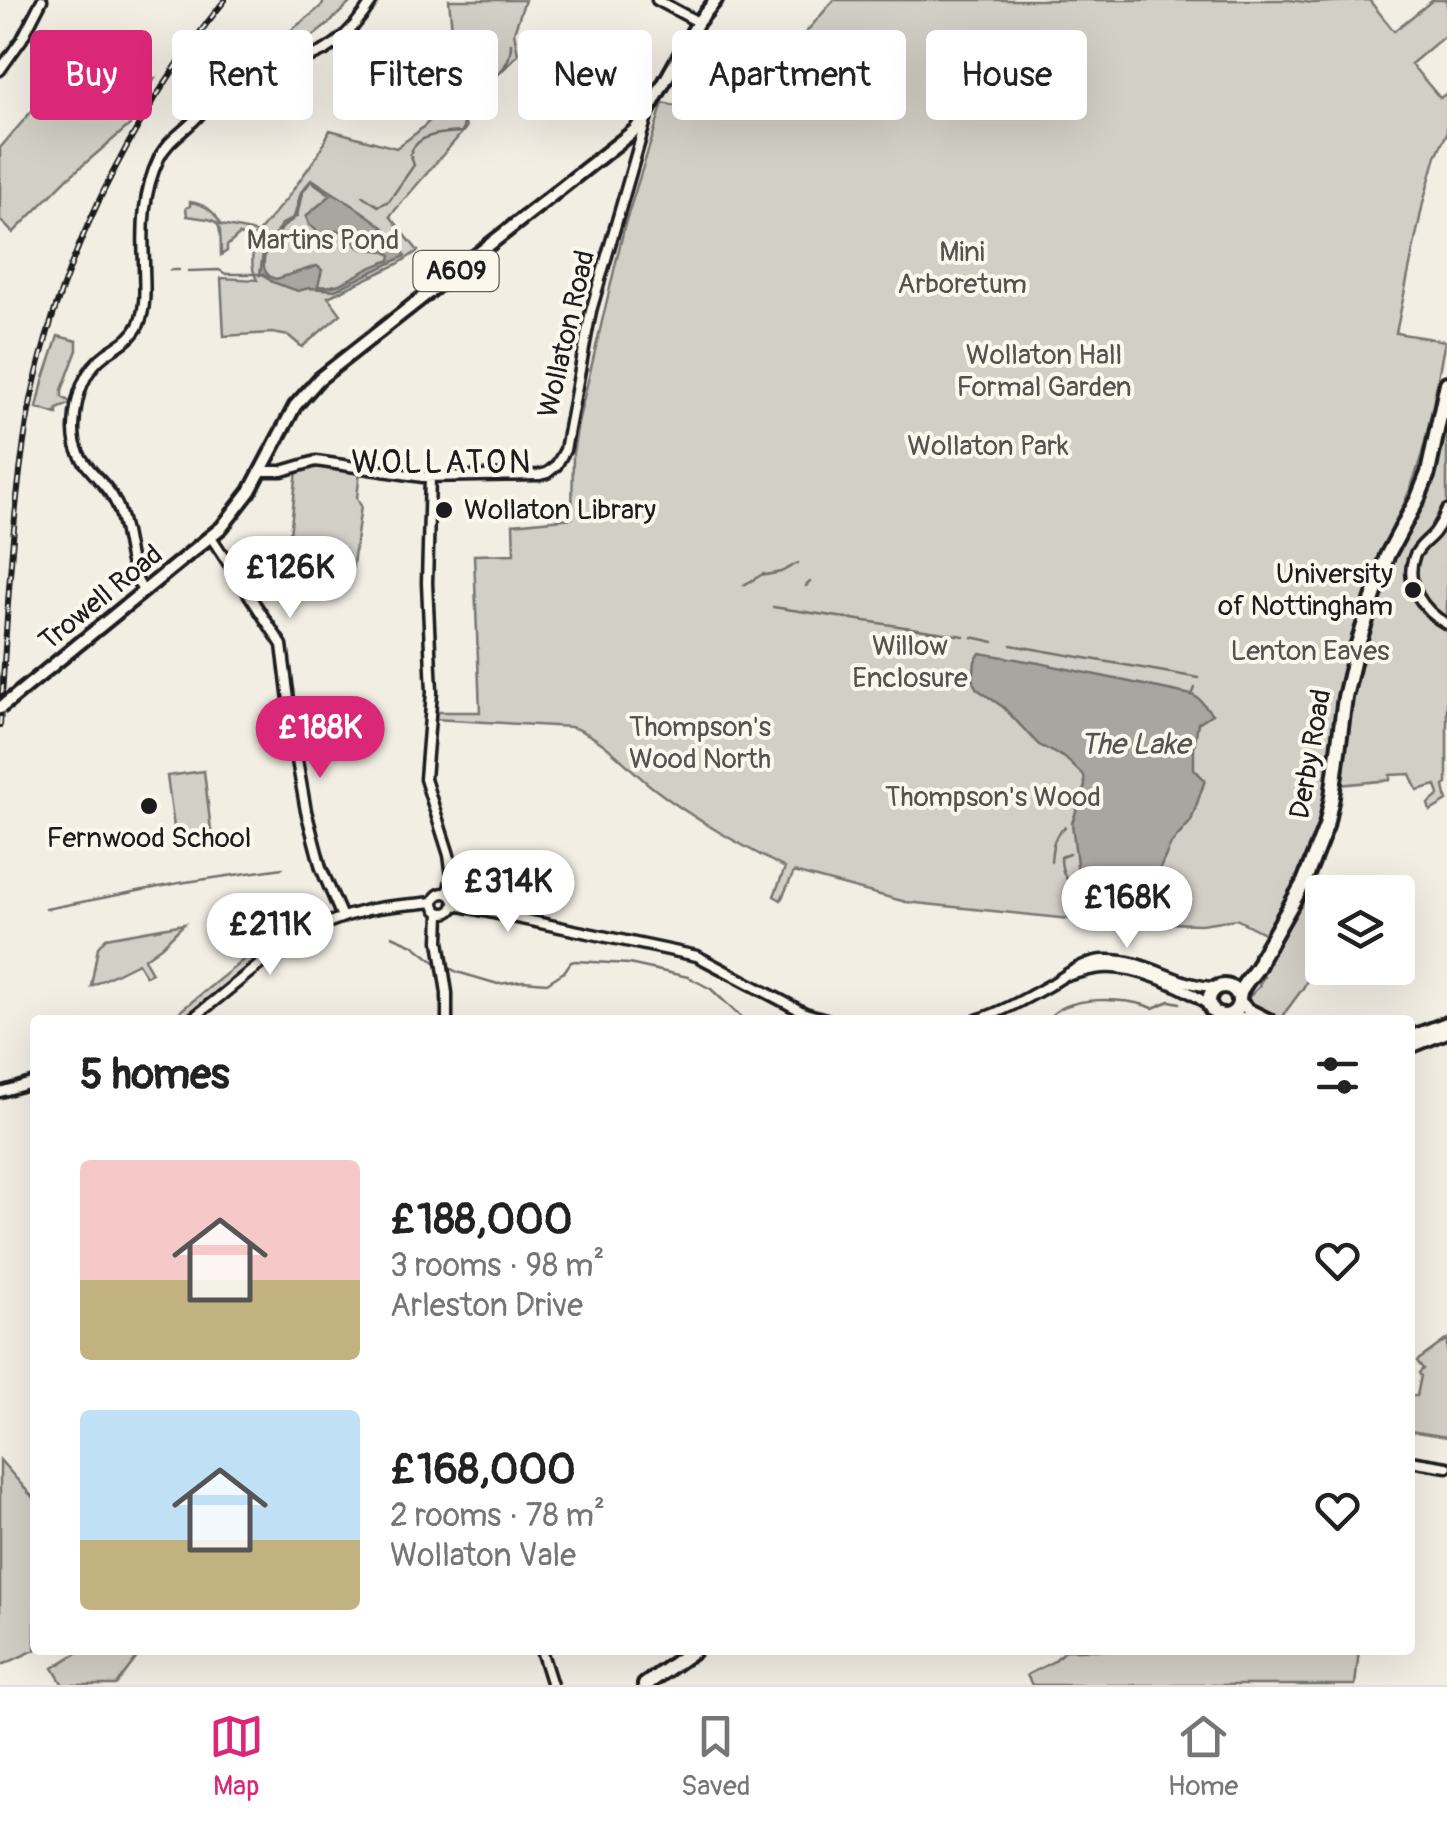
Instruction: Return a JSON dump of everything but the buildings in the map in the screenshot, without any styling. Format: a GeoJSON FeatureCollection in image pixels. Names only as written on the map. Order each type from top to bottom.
{"type":"FeatureCollection","features":[{"type":"Feature","properties":{"kind":"highway","name":"Derby Road"},"geometry":{"type":"LineString","coordinates":[[1219,987],[1243,975],[1262,956],[1304,882],[1326,826],[1356,650],[1388,554],[1428,473],[1447,383]]}},
{"type":"Feature","properties":{"kind":"highway","name":"Derby Road"},"geometry":{"type":"LineString","coordinates":[[1239,999],[1240,989],[1262,962],[1262,956]]}},
{"type":"Feature","properties":{"kind":"highway"},"geometry":{"type":"LineString","coordinates":[[1208,1011],[1209,996],[1219,987],[1230,988],[1239,999],[1237,1009],[1228,1015]]}},
{"type":"Feature","properties":{"kind":"highway"},"geometry":{"type":"LineString","coordinates":[[635,1685],[675,1655]]}},
{"type":"Feature","properties":{"kind":"highway"},"geometry":{"type":"LineString","coordinates":[[645,1685],[687,1655]]}},
{"type":"Feature","properties":{"kind":"main road","name":"A609"},"geometry":{"type":"LineString","coordinates":[[262,471],[295,406],[319,378],[637,132],[698,22],[716,0]]}},
{"type":"Feature","properties":{"kind":"main road","name":"Trowell Road"},"geometry":{"type":"LineString","coordinates":[[5,704],[212,537],[234,514],[262,471]]}},
{"type":"Feature","properties":{"kind":"main road"},"geometry":{"type":"LineString","coordinates":[[1239,999],[1259,1015]]}},
{"type":"Feature","properties":{"kind":"main road"},"geometry":{"type":"LineString","coordinates":[[1415,1036],[1447,1023]]}},
{"type":"Feature","properties":{"kind":"main road"},"geometry":{"type":"LineString","coordinates":[[1415,1045],[1447,1032]]}},
{"type":"Feature","properties":{"kind":"street"},"geometry":{"type":"LineString","coordinates":[[0,70],[42,0]]}},
{"type":"Feature","properties":{"kind":"street"},"geometry":{"type":"LineString","coordinates":[[144,592],[130,565],[125,528],[116,502],[86,467],[78,451],[74,424],[78,395],[88,371],[131,337],[142,316],[144,220],[160,154],[202,111],[213,84],[228,65],[250,53],[298,58],[320,53],[351,28],[373,0]]}},
{"type":"Feature","properties":{"kind":"street"},"geometry":{"type":"LineString","coordinates":[[657,0],[698,22]]}},
{"type":"Feature","properties":{"kind":"street","name":"Wollaton Road"},"geometry":{"type":"LineString","coordinates":[[262,471],[273,472],[316,460],[426,477],[550,471],[560,461],[566,445],[591,311],[636,150],[637,132]]}},
{"type":"Feature","properties":{"kind":"street"},"geometry":{"type":"LineString","coordinates":[[622,140],[632,142],[636,150]]}},
{"type":"Feature","properties":{"kind":"street"},"geometry":{"type":"LineString","coordinates":[[426,477],[432,692],[425,779],[449,855],[452,876],[448,893]]}},
{"type":"Feature","properties":{"kind":"street"},"geometry":{"type":"LineString","coordinates":[[1447,510],[1435,532],[1415,554],[1412,567],[1422,604],[1447,624]]}},
{"type":"Feature","properties":{"kind":"street"},"geometry":{"type":"LineString","coordinates":[[212,537],[282,644],[309,823],[324,876],[342,917]]}},
{"type":"Feature","properties":{"kind":"street"},"geometry":{"type":"LineString","coordinates":[[196,1015],[282,946],[312,929],[389,905],[433,902],[448,893]]}},
{"type":"Feature","properties":{"kind":"street"},"geometry":{"type":"LineString","coordinates":[[448,893],[454,897],[455,905]]}},
{"type":"Feature","properties":{"kind":"street"},"geometry":{"type":"LineString","coordinates":[[433,902],[440,913],[447,1015]]}},
{"type":"Feature","properties":{"kind":"street"},"geometry":{"type":"LineString","coordinates":[[440,913],[455,905]]}},
{"type":"Feature","properties":{"kind":"street"},"geometry":{"type":"LineString","coordinates":[[455,905],[697,956],[812,1015]]}},
{"type":"Feature","properties":{"kind":"street"},"geometry":{"type":"LineString","coordinates":[[993,1015],[1095,961],[1129,966],[1180,984],[1219,987]]}},
{"type":"Feature","properties":{"kind":"street"},"geometry":{"type":"LineString","coordinates":[[1180,984],[1199,998],[1208,1011]]}},
{"type":"Feature","properties":{"kind":"street"},"geometry":{"type":"LineString","coordinates":[[0,1092],[30,1083]]}},
{"type":"Feature","properties":{"kind":"street"},"geometry":{"type":"LineString","coordinates":[[1415,1462],[1447,1466]]}},
{"type":"Feature","properties":{"kind":"street"},"geometry":{"type":"LineString","coordinates":[[543,1655],[552,1685]]}},
{"type":"Feature","properties":{"kind":"green space"},"geometry":{"type":"Polygon","coordinates":[[[323,0],[353,0],[313,36],[313,30],[292,30],[323,0]]]}},
{"type":"Feature","properties":{"kind":"green space"},"geometry":{"type":"Polygon","coordinates":[[[449,0],[525,0],[514,32],[518,54],[498,74],[498,30],[452,29],[449,0]]]}},
{"type":"Feature","properties":{"kind":"green space","name":"Wollaton Park"},"geometry":{"type":"Polygon","coordinates":[[[834,0],[1369,0],[1394,31],[1433,0],[1447,0],[1447,34],[1411,64],[1440,98],[1447,93],[1447,133],[1423,203],[1396,333],[1445,341],[1432,412],[1421,459],[1393,525],[1395,529],[1367,588],[1347,652],[1324,798],[1312,844],[1266,934],[1236,919],[1201,924],[1089,921],[906,902],[794,872],[781,900],[774,896],[785,868],[684,810],[583,732],[571,727],[434,719],[435,712],[480,712],[474,555],[514,554],[513,524],[572,518],[573,453],[578,423],[625,224],[663,103],[672,105],[672,120],[906,120],[906,30],[808,30],[834,0]]]}},
{"type":"Feature","properties":{"kind":"green space"},"geometry":{"type":"Polygon","coordinates":[[[30,113],[30,120],[133,120],[13,233],[0,220],[0,148],[30,113]]]}},
{"type":"Feature","properties":{"kind":"green space","name":"Martins Pond"},"geometry":{"type":"Polygon","coordinates":[[[464,120],[466,128],[390,216],[418,251],[328,297],[341,314],[302,347],[289,336],[272,333],[224,336],[221,278],[257,280],[252,263],[256,236],[239,235],[221,255],[217,223],[187,216],[190,202],[209,209],[221,225],[257,234],[319,153],[330,130],[396,148],[428,122],[464,120]]]}},
{"type":"Feature","properties":{"kind":"green space"},"geometry":{"type":"Polygon","coordinates":[[[58,336],[77,341],[77,350],[62,390],[62,397],[72,403],[57,409],[57,414],[37,408],[58,336]]]}},
{"type":"Feature","properties":{"kind":"green space","name":"University of Nottingham"},"geometry":{"type":"Polygon","coordinates":[[[1447,416],[1447,801],[1430,811],[1428,804],[1439,795],[1436,785],[1417,790],[1410,774],[1338,785],[1368,625],[1386,574],[1431,482],[1447,416]]]}},
{"type":"Feature","properties":{"kind":"green space"},"geometry":{"type":"Polygon","coordinates":[[[316,464],[360,471],[357,498],[361,506],[351,579],[289,590],[287,563],[297,470],[316,464]]]}},
{"type":"Feature","properties":{"kind":"green space"},"geometry":{"type":"Polygon","coordinates":[[[204,771],[211,830],[175,835],[167,776],[204,771]]]}},
{"type":"Feature","properties":{"kind":"green space"},"geometry":{"type":"Polygon","coordinates":[[[1302,899],[1305,900],[1305,984],[1283,1015],[1254,1007],[1247,999],[1264,977],[1257,971],[1302,899]]]}},
{"type":"Feature","properties":{"kind":"green space"},"geometry":{"type":"Polygon","coordinates":[[[184,924],[144,959],[152,973],[146,976],[138,963],[91,986],[98,947],[106,938],[184,924]]]}},
{"type":"Feature","properties":{"kind":"green space"},"geometry":{"type":"Polygon","coordinates":[[[276,937],[280,944],[191,1015],[175,1015],[276,937]]]}},
{"type":"Feature","properties":{"kind":"green space"},"geometry":{"type":"Polygon","coordinates":[[[1447,1339],[1447,1437],[1415,1432],[1415,1396],[1423,1369],[1417,1361],[1447,1339]]]}},
{"type":"Feature","properties":{"kind":"green space"},"geometry":{"type":"Polygon","coordinates":[[[0,1460],[30,1494],[30,1652],[0,1666],[0,1460]]]}},
{"type":"Feature","properties":{"kind":"green space"},"geometry":{"type":"Polygon","coordinates":[[[74,1655],[143,1655],[138,1656],[116,1685],[63,1685],[53,1668],[74,1655]]]}},
{"type":"Feature","properties":{"kind":"green space"},"geometry":{"type":"Polygon","coordinates":[[[1060,1655],[1358,1655],[1355,1685],[1032,1685],[1027,1675],[1060,1655]]]}},
{"type":"Feature","properties":{"kind":"water"},"geometry":{"type":"Polygon","coordinates":[[[312,179],[379,224],[400,245],[405,256],[335,290],[298,291],[260,275],[263,253],[281,225],[294,217],[301,192],[312,179]],[[311,181],[302,193],[297,216],[282,228],[265,255],[264,267],[269,276],[276,279],[317,266],[322,270],[318,286],[332,286],[390,260],[391,255],[384,252],[357,246],[347,230],[326,237],[309,225],[306,216],[331,195],[311,181]]]}},
{"type":"Feature","properties":{"kind":"water","name":"The Lake"},"geometry":{"type":"Polygon","coordinates":[[[980,653],[1192,695],[1212,714],[1198,723],[1194,769],[1205,780],[1191,821],[1171,844],[1147,897],[1140,903],[1098,890],[1078,873],[1072,823],[1085,786],[1084,776],[1065,758],[1039,745],[1003,707],[977,689],[973,682],[980,653]]]}},
{"type":"Feature","properties":{"kind":"waterway"},"geometry":{"type":"LineString","coordinates":[[363,196],[378,206],[389,201],[414,165],[410,154],[419,142],[462,132],[471,96],[480,84],[504,67],[511,43]]}},
{"type":"Feature","properties":{"kind":"waterway"},"geometry":{"type":"LineString","coordinates":[[170,270],[179,270]]}},
{"type":"Feature","properties":{"kind":"waterway"},"geometry":{"type":"LineString","coordinates":[[188,271],[260,274]]}},
{"type":"Feature","properties":{"kind":"waterway"},"geometry":{"type":"LineString","coordinates":[[747,583],[744,585],[763,574],[781,572],[798,563]]}},
{"type":"Feature","properties":{"kind":"waterway"},"geometry":{"type":"LineString","coordinates":[[806,586],[810,582]]}},
{"type":"Feature","properties":{"kind":"waterway"},"geometry":{"type":"LineString","coordinates":[[773,607],[964,636]]}},
{"type":"Feature","properties":{"kind":"waterway"},"geometry":{"type":"LineString","coordinates":[[972,637],[994,642]]}},
{"type":"Feature","properties":{"kind":"waterway"},"geometry":{"type":"LineString","coordinates":[[1011,645],[1199,678]]}},
{"type":"Feature","properties":{"kind":"waterway"},"geometry":{"type":"LineString","coordinates":[[1192,695],[1195,688]]}},
{"type":"Feature","properties":{"kind":"waterway"},"geometry":{"type":"LineString","coordinates":[[1051,862],[1056,838],[1065,827]]}},
{"type":"Feature","properties":{"kind":"waterway"},"geometry":{"type":"LineString","coordinates":[[1069,854],[1061,857],[1066,878],[1111,918]]}},
{"type":"Feature","properties":{"kind":"waterway"},"geometry":{"type":"LineString","coordinates":[[46,909],[283,868]]}},
{"type":"Feature","properties":{"kind":"waterway"},"geometry":{"type":"LineString","coordinates":[[392,936],[413,945],[436,963]]}},
{"type":"Feature","properties":{"kind":"waterway"},"geometry":{"type":"LineString","coordinates":[[448,967],[498,984],[547,983],[575,961],[629,964],[688,977],[711,989],[739,1015]]}},
{"type":"Feature","properties":{"kind":"waterway"},"geometry":{"type":"LineString","coordinates":[[1053,1015],[1068,1006],[1097,1000],[1153,1008],[1170,1001],[1180,1003]]}},
{"type":"Feature","properties":{"kind":"railway"},"geometry":{"type":"LineString","coordinates":[[0,725],[10,573],[27,422],[55,309],[100,199],[127,146],[190,46],[225,0]]}},
{"type":"Feature","properties":{"kind":"place","name":"Wollaton Library"},"geometry":{"type":"Point","coordinates":[444,510]}},
{"type":"Feature","properties":{"kind":"place","name":"University of Nottingham"},"geometry":{"type":"Point","coordinates":[1413,590]}},
{"type":"Feature","properties":{"kind":"place","name":"Fernwood School"},"geometry":{"type":"Point","coordinates":[149,806]}},
{"type":"Feature","properties":{"kind":"district","name":"WOLLATON"},"geometry":{"type":"Point","coordinates":[442,463]}},
{"type":"Feature","properties":{"kind":"park label","name":"Mini Arboretum"},"geometry":{"type":"Point","coordinates":[962,268]}},
{"type":"Feature","properties":{"kind":"park label","name":"Wollaton Hall Formal Garden"},"geometry":{"type":"Point","coordinates":[1044,371]}},
{"type":"Feature","properties":{"kind":"park label","name":"Lenton Eaves"},"geometry":{"type":"Point","coordinates":[1310,651]}},
{"type":"Feature","properties":{"kind":"park label","name":"Willow Enclosure"},"geometry":{"type":"Point","coordinates":[910,662]}},
{"type":"Feature","properties":{"kind":"park label","name":"Thompson's Wood North"},"geometry":{"type":"Point","coordinates":[700,743]}},
{"type":"Feature","properties":{"kind":"park label","name":"Thompson's Wood"},"geometry":{"type":"Point","coordinates":[993,797]}}]}
